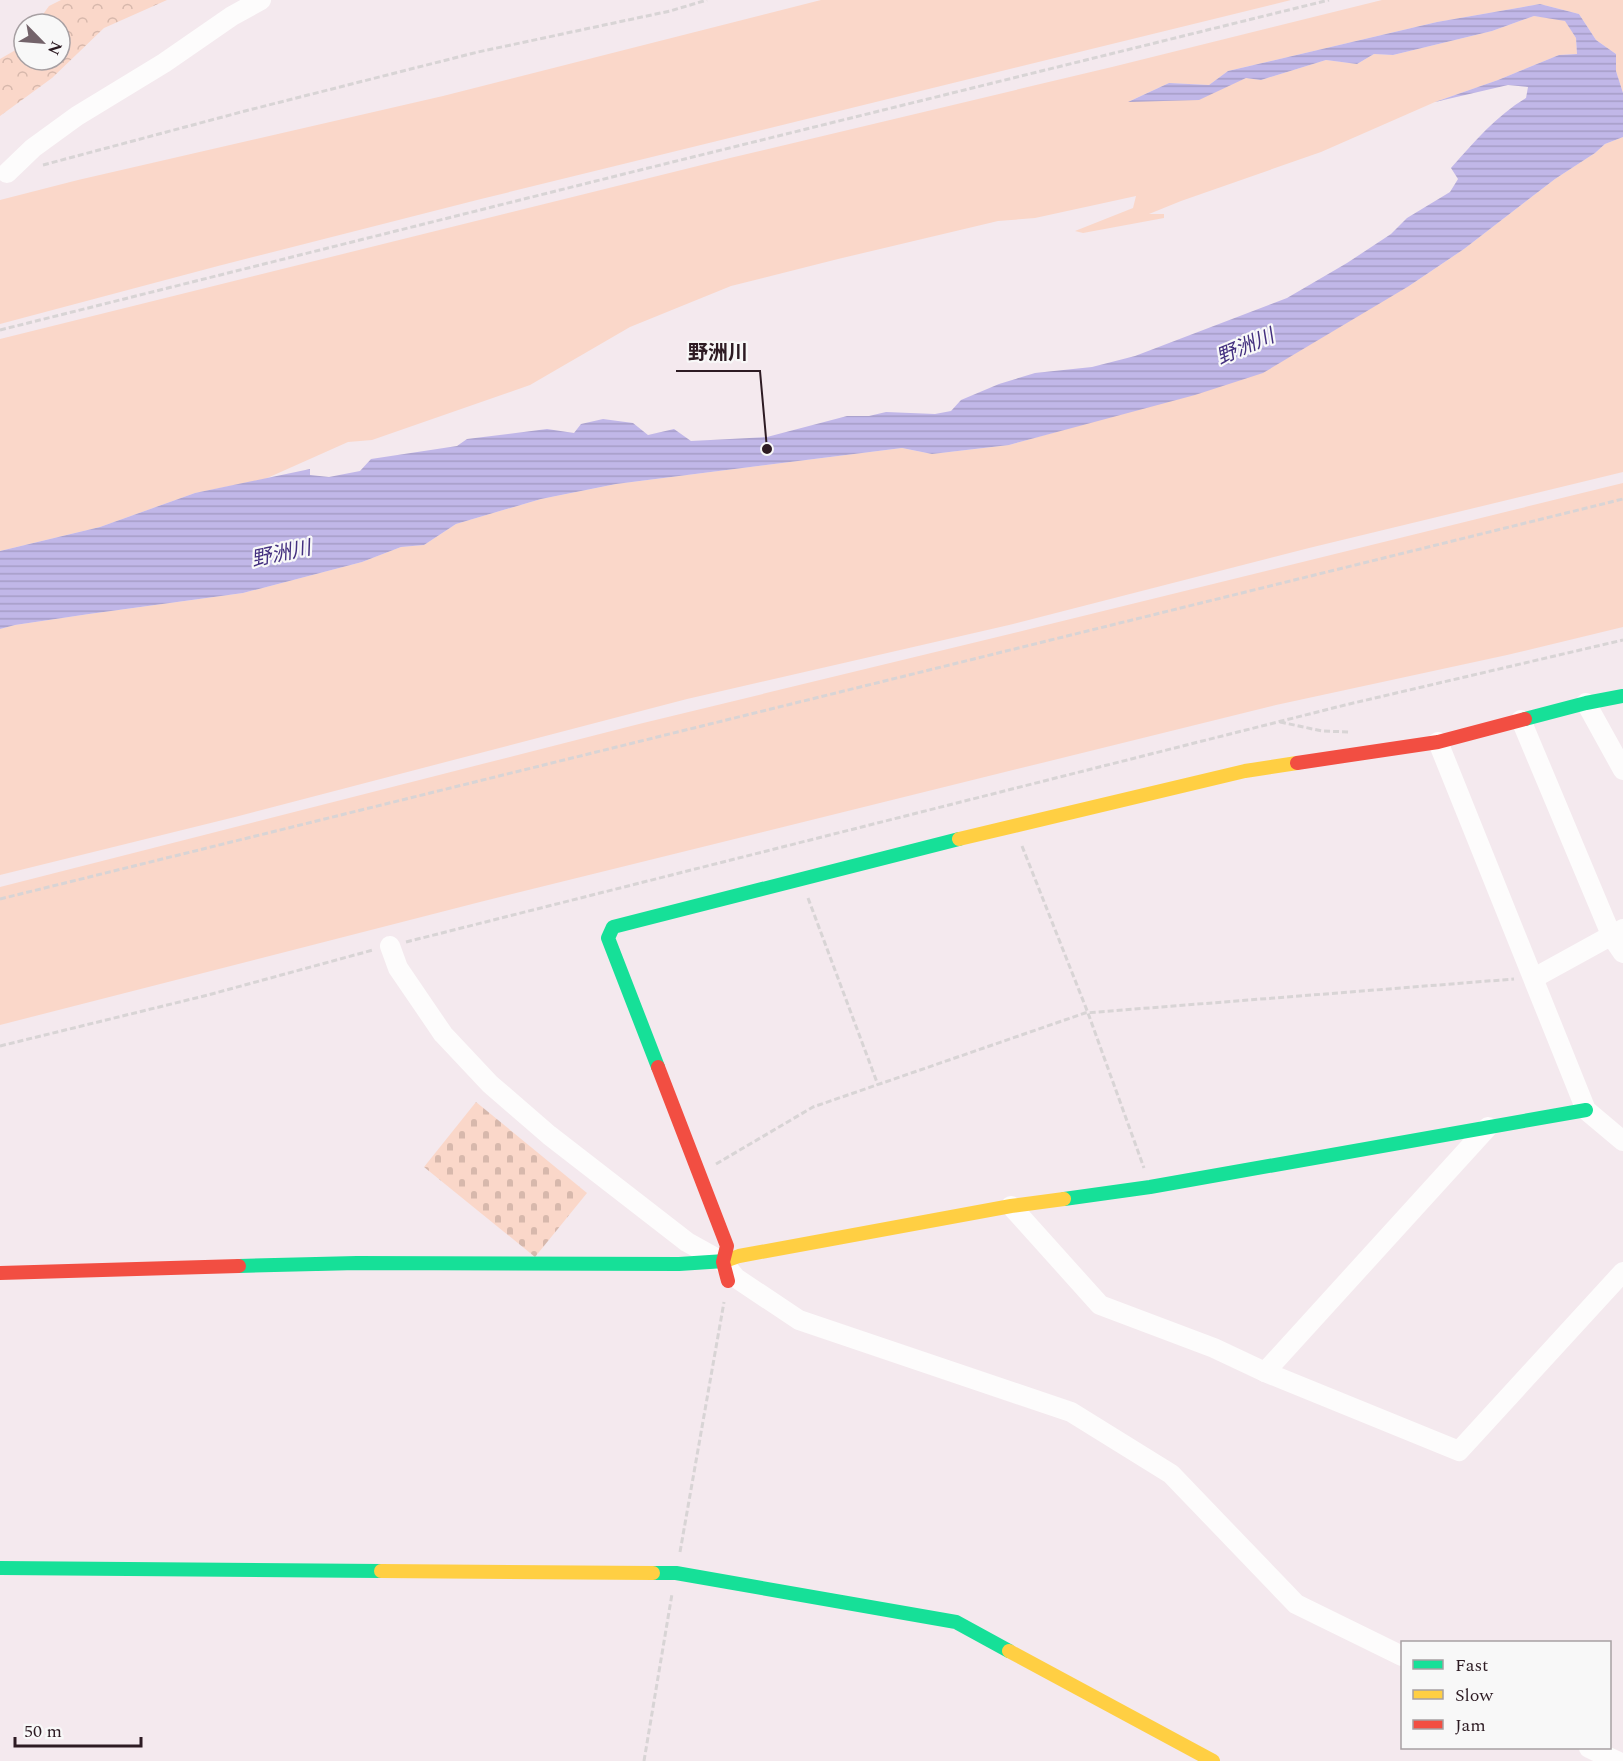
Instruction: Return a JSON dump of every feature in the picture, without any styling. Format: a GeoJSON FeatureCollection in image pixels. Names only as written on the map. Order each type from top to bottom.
{"type":"FeatureCollection","features":[{"type":"Feature","properties":{"kind":"street"},"geometry":{"type":"LineString","coordinates":[[7,173],[33,148],[77,116],[164,63],[232,16],[261,0]]}},
{"type":"Feature","properties":{"kind":"street"},"geometry":{"type":"LineString","coordinates":[[725,1272],[727,1246],[608,938],[613,927],[1014,825],[1245,771],[1438,742],[1586,703],[1623,696]]}},
{"type":"Feature","properties":{"kind":"street"},"geometry":{"type":"LineString","coordinates":[[1586,703],[1623,770]]}},
{"type":"Feature","properties":{"kind":"street"},"geometry":{"type":"LineString","coordinates":[[1521,720],[1618,933],[1623,953]]}},
{"type":"Feature","properties":{"kind":"street"},"geometry":{"type":"LineString","coordinates":[[1438,742],[1586,1110],[1623,1141]]}},
{"type":"Feature","properties":{"kind":"street"},"geometry":{"type":"LineString","coordinates":[[1534,978],[1618,933]]}},
{"type":"Feature","properties":{"kind":"street"},"geometry":{"type":"LineString","coordinates":[[390,946],[398,968],[443,1034],[490,1084],[549,1135],[725,1272],[799,1320],[1071,1412],[1171,1474],[1296,1604],[1401,1656]]}},
{"type":"Feature","properties":{"kind":"street"},"geometry":{"type":"LineString","coordinates":[[725,1272],[739,1256],[1011,1206],[1150,1187],[1586,1110]]}},
{"type":"Feature","properties":{"kind":"street"},"geometry":{"type":"LineString","coordinates":[[1265,1372],[1488,1127]]}},
{"type":"Feature","properties":{"kind":"street"},"geometry":{"type":"LineString","coordinates":[[1011,1206],[1100,1305],[1214,1348],[1265,1372],[1459,1451],[1623,1272]]}},
{"type":"Feature","properties":{"kind":"street"},"geometry":{"type":"LineString","coordinates":[[0,1273],[357,1263],[679,1264],[725,1272]]}},
{"type":"Feature","properties":{"kind":"street"},"geometry":{"type":"LineString","coordinates":[[0,1568],[676,1573],[956,1622],[1213,1761]]}},
{"type":"Feature","properties":{"kind":"street"},"geometry":{"type":"LineString","coordinates":[[1591,1749],[1617,1761]]}},
{"type":"Feature","properties":{"kind":"path"},"geometry":{"type":"LineString","coordinates":[[37,166],[478,52],[670,11],[706,0]]}},
{"type":"Feature","properties":{"kind":"path"},"geometry":{"type":"LineString","coordinates":[[0,330],[1329,0]]}},
{"type":"Feature","properties":{"kind":"path"},"geometry":{"type":"LineString","coordinates":[[0,899],[1623,499]]}},
{"type":"Feature","properties":{"kind":"path"},"geometry":{"type":"LineString","coordinates":[[0,1046],[1334,708],[1623,640]]}},
{"type":"Feature","properties":{"kind":"path"},"geometry":{"type":"LineString","coordinates":[[1014,825],[1089,1012],[1150,1187]]}},
{"type":"Feature","properties":{"kind":"path"},"geometry":{"type":"LineString","coordinates":[[801,879],[878,1085]]}},
{"type":"Feature","properties":{"kind":"path"},"geometry":{"type":"LineString","coordinates":[[699,1174],[813,1107],[1089,1012],[1534,978]]}},
{"type":"Feature","properties":{"kind":"path"},"geometry":{"type":"LineString","coordinates":[[644,1761],[725,1272]]}},
{"type":"Feature","properties":{"kind":"green space"},"geometry":{"type":"Polygon","coordinates":[[[61,0],[167,0],[104,28],[72,59],[72,12],[45,12],[49,6],[61,0]]]}},
{"type":"Feature","properties":{"kind":"green space"},"geometry":{"type":"Polygon","coordinates":[[[821,0],[1291,0],[481,199],[0,324],[0,200],[443,96],[821,0]]]}},
{"type":"Feature","properties":{"kind":"green space"},"geometry":{"type":"Polygon","coordinates":[[[1382,0],[1623,0],[1623,93],[1616,71],[1616,54],[1596,40],[1579,14],[1540,4],[1437,22],[1228,71],[1209,85],[1169,83],[1130,101],[1229,85],[1246,78],[1261,80],[1326,60],[1357,64],[1374,54],[1393,55],[1492,31],[1534,16],[1565,20],[1576,38],[1577,54],[1559,55],[1435,102],[1321,152],[1149,214],[1164,214],[1164,218],[1083,233],[1075,231],[1133,208],[1136,196],[1035,218],[998,221],[731,286],[630,327],[530,385],[372,440],[348,442],[265,479],[195,493],[100,527],[0,551],[0,339],[730,158],[1382,0]]]}},
{"type":"Feature","properties":{"kind":"green space"},"geometry":{"type":"Polygon","coordinates":[[[12,52],[12,72],[58,72],[0,116],[0,59],[12,52]]]}},
{"type":"Feature","properties":{"kind":"green space"},"geometry":{"type":"Polygon","coordinates":[[[1623,137],[1623,472],[1309,548],[1009,625],[687,699],[235,817],[0,875],[0,629],[243,593],[362,562],[401,547],[424,545],[456,524],[541,499],[616,484],[902,448],[932,454],[1009,445],[1109,417],[1409,286],[1464,249],[1605,144],[1623,137]]]}},
{"type":"Feature","properties":{"kind":"green space"},"geometry":{"type":"Polygon","coordinates":[[[1623,483],[1623,627],[1507,655],[1276,705],[480,902],[0,1025],[0,887],[639,724],[1623,483]]]}},
{"type":"Feature","properties":{"kind":"green space"},"geometry":{"type":"Polygon","coordinates":[[[476,1102],[587,1193],[535,1257],[424,1167],[476,1102]]]}},
{"type":"Feature","properties":{"kind":"water"},"geometry":{"type":"Polygon","coordinates":[[[1540,4],[1579,14],[1596,40],[1616,54],[1616,71],[1623,93],[1623,137],[1605,144],[1464,249],[1409,286],[1263,373],[1195,395],[1009,445],[932,454],[902,448],[616,484],[541,499],[456,524],[424,545],[401,547],[362,562],[243,593],[0,629],[0,551],[100,527],[195,493],[310,469],[310,475],[329,477],[360,471],[371,459],[457,446],[467,439],[547,429],[574,433],[581,424],[603,419],[633,423],[648,435],[674,429],[691,441],[767,437],[847,416],[869,416],[886,412],[935,414],[951,411],[961,400],[999,384],[1035,373],[1092,367],[1135,356],[1287,298],[1347,263],[1391,234],[1407,218],[1450,192],[1458,179],[1451,168],[1495,121],[1526,98],[1528,87],[1508,85],[1435,102],[1559,55],[1577,54],[1576,38],[1565,21],[1534,16],[1492,31],[1393,55],[1374,54],[1357,64],[1326,60],[1261,80],[1246,78],[1199,100],[1128,102],[1169,83],[1209,85],[1228,71],[1437,22],[1540,4]]]}},
{"type":"Feature","properties":{"kind":"traffic: fast"},"geometry":{"type":"LineString","coordinates":[[1525,719],[1623,696]]}},
{"type":"Feature","properties":{"kind":"traffic: fast"},"geometry":{"type":"LineString","coordinates":[[658,1067],[608,938],[613,927],[959,839]]}},
{"type":"Feature","properties":{"kind":"traffic: fast"},"geometry":{"type":"LineString","coordinates":[[1064,1199],[1150,1187],[1586,1110]]}},
{"type":"Feature","properties":{"kind":"traffic: fast"},"geometry":{"type":"LineString","coordinates":[[239,1266],[357,1263],[679,1264],[725,1261]]}},
{"type":"Feature","properties":{"kind":"traffic: fast"},"geometry":{"type":"LineString","coordinates":[[0,1568],[381,1571]]}},
{"type":"Feature","properties":{"kind":"traffic: fast"},"geometry":{"type":"LineString","coordinates":[[653,1573],[676,1573],[956,1622],[1009,1651]]}},
{"type":"Feature","properties":{"kind":"traffic: slow"},"geometry":{"type":"LineString","coordinates":[[959,839],[1245,771],[1297,763]]}},
{"type":"Feature","properties":{"kind":"traffic: slow"},"geometry":{"type":"LineString","coordinates":[[725,1261],[739,1256],[1011,1206],[1064,1199]]}},
{"type":"Feature","properties":{"kind":"traffic: slow"},"geometry":{"type":"LineString","coordinates":[[381,1571],[653,1573]]}},
{"type":"Feature","properties":{"kind":"traffic: slow"},"geometry":{"type":"LineString","coordinates":[[1009,1651],[1213,1761]]}},
{"type":"Feature","properties":{"kind":"traffic: jam"},"geometry":{"type":"LineString","coordinates":[[1297,763],[1438,742],[1525,719]]}},
{"type":"Feature","properties":{"kind":"traffic: jam"},"geometry":{"type":"LineString","coordinates":[[658,1067],[727,1246],[723,1262],[728,1281]]}},
{"type":"Feature","properties":{"kind":"traffic: jam"},"geometry":{"type":"LineString","coordinates":[[0,1273],[239,1266]]}},
{"type":"Feature","properties":{"kind":"place","name":"野洲川"},"geometry":{"type":"Point","coordinates":[767,449]}}]}
